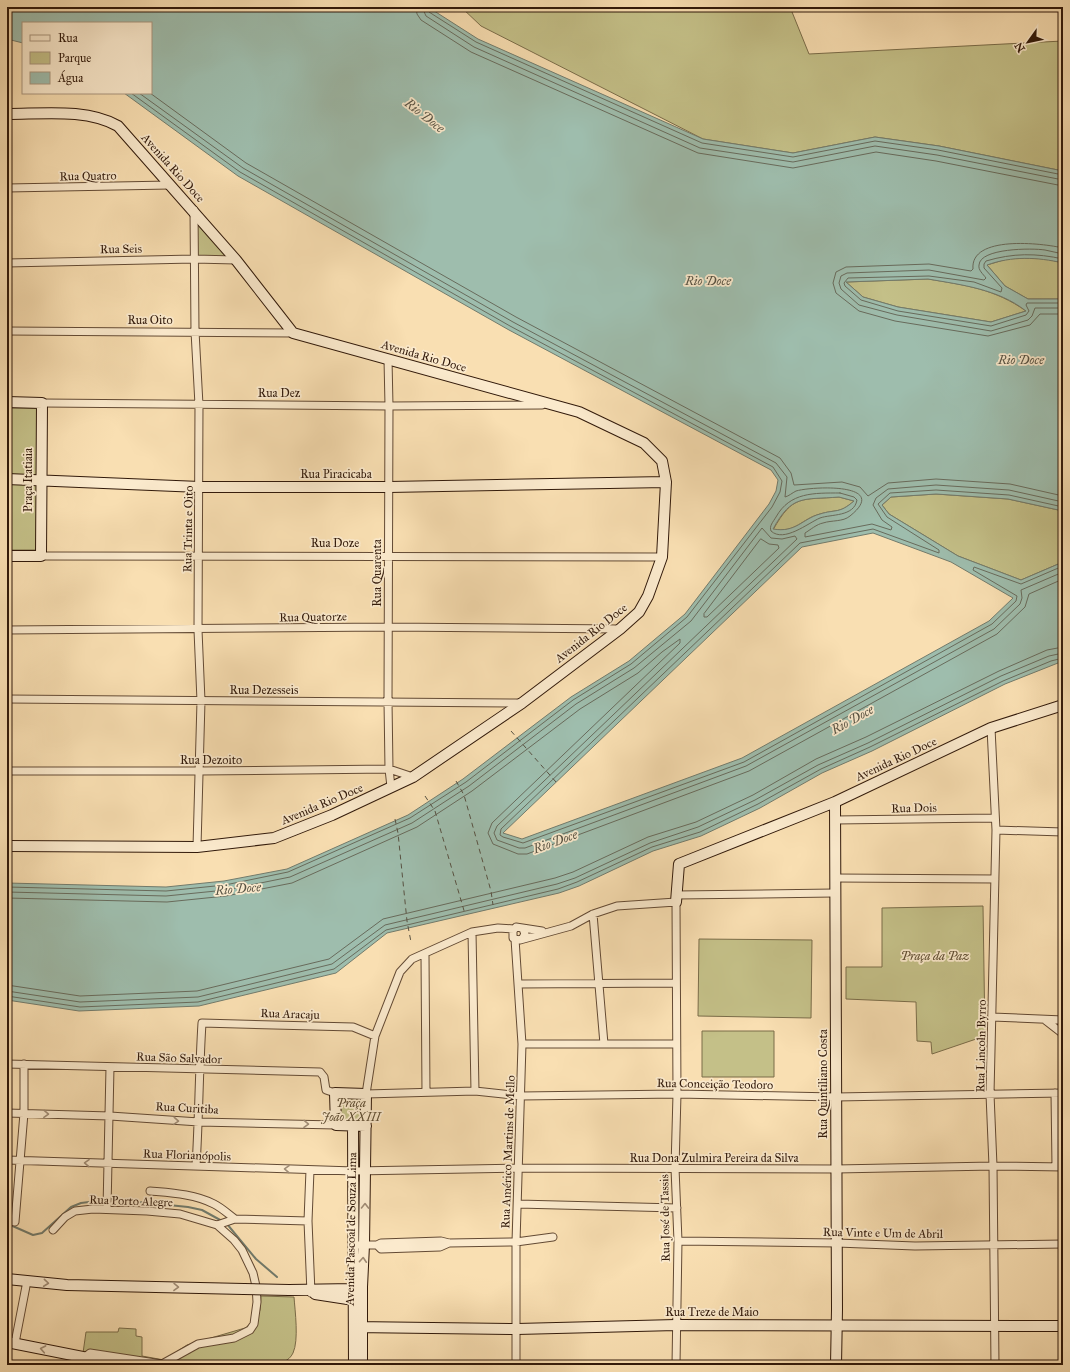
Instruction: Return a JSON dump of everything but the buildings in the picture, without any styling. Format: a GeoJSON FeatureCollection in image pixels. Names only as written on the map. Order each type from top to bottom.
{"type":"FeatureCollection","features":[{"type":"Feature","properties":{"kind":"street","name":"Avenida Rio Doce"},"geometry":{"type":"LineString","coordinates":[[7,114],[75,115],[107,120],[118,126],[194,210],[236,260],[293,333],[579,412],[644,442],[662,461],[666,482],[662,557],[648,596],[639,612],[620,629],[522,703],[413,777],[332,815],[274,838],[197,847],[7,846]]}},
{"type":"Feature","properties":{"kind":"street","name":"Rua Quatro"},"geometry":{"type":"LineString","coordinates":[[7,188],[170,185]]}},
{"type":"Feature","properties":{"kind":"street","name":"Rua Trinta e Oito"},"geometry":{"type":"LineString","coordinates":[[194,210],[195,331],[199,405],[200,487],[198,630],[201,701],[197,847]]}},
{"type":"Feature","properties":{"kind":"street","name":"Rua Seis"},"geometry":{"type":"LineString","coordinates":[[7,263],[194,259],[236,260]]}},
{"type":"Feature","properties":{"kind":"street","name":"Rua Oito"},"geometry":{"type":"LineString","coordinates":[[7,331],[195,331],[293,333]]}},
{"type":"Feature","properties":{"kind":"street","name":"Rua Quarenta"},"geometry":{"type":"LineString","coordinates":[[388,359],[388,701],[389,769],[391,787]]}},
{"type":"Feature","properties":{"kind":"street","name":"Rua Dez"},"geometry":{"type":"LineString","coordinates":[[7,402],[389,406],[550,404]]}},
{"type":"Feature","properties":{"kind":"street","name":"Praça Itatiaia"},"geometry":{"type":"LineString","coordinates":[[41,556],[42,403]]}},
{"type":"Feature","properties":{"kind":"street","name":"Rua Piracicaba"},"geometry":{"type":"LineString","coordinates":[[7,479],[200,487],[389,487],[666,482]]}},
{"type":"Feature","properties":{"kind":"street","name":"Rua Doze"},"geometry":{"type":"LineString","coordinates":[[7,556],[662,557]]}},
{"type":"Feature","properties":{"kind":"street","name":"Rua Quatorze"},"geometry":{"type":"LineString","coordinates":[[7,630],[198,630],[388,627],[620,629]]}},
{"type":"Feature","properties":{"kind":"street","name":"Rua Dezesseis"},"geometry":{"type":"LineString","coordinates":[[7,699],[522,703]]}},
{"type":"Feature","properties":{"kind":"street","name":"Avenida Rio Doce"},"geometry":{"type":"LineString","coordinates":[[676,899],[679,864],[835,802],[992,728],[1063,704]]}},
{"type":"Feature","properties":{"kind":"street","name":"Rua Lincoln Byrro"},"geometry":{"type":"LineString","coordinates":[[992,728],[994,818],[996,830],[990,1094],[993,1166],[995,1325],[994,1365]]}},
{"type":"Feature","properties":{"kind":"street","name":"Rua Dezoito"},"geometry":{"type":"LineString","coordinates":[[7,770],[200,771],[389,769],[413,777]]}},
{"type":"Feature","properties":{"kind":"street","name":"Rua Quintiliano Costa"},"geometry":{"type":"LineString","coordinates":[[835,802],[836,878],[834,893],[837,1243],[836,1365]]}},
{"type":"Feature","properties":{"kind":"street","name":"Rua Dois"},"geometry":{"type":"LineString","coordinates":[[835,820],[994,818]]}},
{"type":"Feature","properties":{"kind":"street"},"geometry":{"type":"LineString","coordinates":[[996,830],[1063,832]]}},
{"type":"Feature","properties":{"kind":"street"},"geometry":{"type":"LineString","coordinates":[[836,878],[995,879]]}},
{"type":"Feature","properties":{"kind":"street"},"geometry":{"type":"LineString","coordinates":[[514,929],[512,936],[518,940],[571,926],[593,914],[616,906],[676,899],[834,893]]}},
{"type":"Feature","properties":{"kind":"street","name":"Rua José de Tassis"},"geometry":{"type":"LineString","coordinates":[[676,899],[677,1094],[675,1168],[678,1241],[676,1365]]}},
{"type":"Feature","properties":{"kind":"street"},"geometry":{"type":"LineString","coordinates":[[593,914],[604,1044]]}},
{"type":"Feature","properties":{"kind":"street"},"geometry":{"type":"LineString","coordinates":[[336,1125],[335,1093],[366,1094],[375,1036],[400,972],[412,960],[472,932],[498,928],[514,929],[519,927],[523,930],[546,932]]}},
{"type":"Feature","properties":{"kind":"street"},"geometry":{"type":"LineString","coordinates":[[518,940],[524,937],[523,930]]}},
{"type":"Feature","properties":{"kind":"street"},"geometry":{"type":"LineString","coordinates":[[472,932],[475,1092]]}},
{"type":"Feature","properties":{"kind":"street","name":"Rua Américo Martins de Mello"},"geometry":{"type":"LineString","coordinates":[[516,1365],[516,1242],[522,1044],[518,984],[518,940]]}},
{"type":"Feature","properties":{"kind":"street"},"geometry":{"type":"LineString","coordinates":[[425,955],[426,1092]]}},
{"type":"Feature","properties":{"kind":"street"},"geometry":{"type":"LineString","coordinates":[[518,984],[598,982],[676,983]]}},
{"type":"Feature","properties":{"kind":"street"},"geometry":{"type":"LineString","coordinates":[[992,1017],[1063,1020]]}},
{"type":"Feature","properties":{"kind":"street"},"geometry":{"type":"LineString","coordinates":[[1045,1020],[1063,1034]]}},
{"type":"Feature","properties":{"kind":"street","name":"Rua Aracaju"},"geometry":{"type":"LineString","coordinates":[[199,1070],[202,1023],[353,1026],[375,1036]]}},
{"type":"Feature","properties":{"kind":"street"},"geometry":{"type":"LineString","coordinates":[[522,1044],[676,1044]]}},
{"type":"Feature","properties":{"kind":"street","name":"Rua São Salvador"},"geometry":{"type":"LineString","coordinates":[[7,1064],[320,1072],[324,1077],[326,1090],[335,1093]]}},
{"type":"Feature","properties":{"kind":"street"},"geometry":{"type":"LineString","coordinates":[[7,1220],[14,1223],[24,1113],[24,1064]]}},
{"type":"Feature","properties":{"kind":"street"},"geometry":{"type":"LineString","coordinates":[[106,1209],[110,1116],[110,1067]]}},
{"type":"Feature","properties":{"kind":"street"},"geometry":{"type":"LineString","coordinates":[[196,1166],[199,1122],[199,1070]]}},
{"type":"Feature","properties":{"kind":"street","name":"Rua Conceição Teodoro"},"geometry":{"type":"LineString","coordinates":[[366,1094],[475,1092],[521,1096],[677,1094],[836,1097],[1063,1093]]}},
{"type":"Feature","properties":{"kind":"street"},"geometry":{"type":"LineString","coordinates":[[1055,1093],[1059,1130],[1059,1167]]}},
{"type":"Feature","properties":{"kind":"street","name":"Avenida Pascoal de Souza Lima"},"geometry":{"type":"LineString","coordinates":[[354,1365],[358,1327],[359,1245],[366,1170],[366,1094]]}},
{"type":"Feature","properties":{"kind":"street","name":"Rua Curitiba"},"geometry":{"type":"LineString","coordinates":[[7,1112],[110,1116],[199,1122],[366,1126]]}},
{"type":"Feature","properties":{"kind":"street","name":"Avenida Pascoal de Souza Lima"},"geometry":{"type":"LineString","coordinates":[[353,1125],[354,1171],[359,1245]]}},
{"type":"Feature","properties":{"kind":"street","name":"Rua Florianópolis"},"geometry":{"type":"LineString","coordinates":[[7,1160],[310,1170],[366,1170]]}},
{"type":"Feature","properties":{"kind":"street","name":"Rua Dona Zulmira Pereira da Silva"},"geometry":{"type":"LineString","coordinates":[[366,1170],[518,1168],[836,1169],[993,1166],[1059,1167]]}},
{"type":"Feature","properties":{"kind":"street"},"geometry":{"type":"LineString","coordinates":[[308,1291],[310,1170]]}},
{"type":"Feature","properties":{"kind":"street"},"geometry":{"type":"LineString","coordinates":[[150,1192],[178,1194],[200,1199],[215,1205],[235,1219]]}},
{"type":"Feature","properties":{"kind":"street"},"geometry":{"type":"LineString","coordinates":[[518,1204],[677,1208]]}},
{"type":"Feature","properties":{"kind":"street","name":"Rua Porto Alegre"},"geometry":{"type":"LineString","coordinates":[[53,1230],[65,1217],[75,1211],[106,1209],[180,1214],[217,1225]]}},
{"type":"Feature","properties":{"kind":"street"},"geometry":{"type":"LineString","coordinates":[[217,1225],[235,1219],[308,1221]]}},
{"type":"Feature","properties":{"kind":"street"},"geometry":{"type":"LineString","coordinates":[[85,1357],[90,1353],[162,1364],[198,1344],[234,1338],[250,1330],[254,1324],[257,1302],[253,1273],[242,1250],[234,1240],[217,1225]]}},
{"type":"Feature","properties":{"kind":"street"},"geometry":{"type":"LineString","coordinates":[[359,1245],[376,1246],[381,1249],[440,1247],[449,1243],[516,1242],[553,1237]]}},
{"type":"Feature","properties":{"kind":"street","name":"Rua Vinte e Um de Abril"},"geometry":{"type":"LineString","coordinates":[[678,1241],[837,1243],[915,1246],[1063,1244]]}},
{"type":"Feature","properties":{"kind":"street"},"geometry":{"type":"LineString","coordinates":[[7,1279],[66,1285],[244,1288],[308,1291],[358,1288]]}},
{"type":"Feature","properties":{"kind":"street"},"geometry":{"type":"LineString","coordinates":[[26,1281],[11,1343],[122,1365]]}},
{"type":"Feature","properties":{"kind":"street","name":"Avenida Pascoal de Souza Lima"},"geometry":{"type":"LineString","coordinates":[[358,1288],[354,1300],[362,1365]]}},
{"type":"Feature","properties":{"kind":"street"},"geometry":{"type":"LineString","coordinates":[[308,1291],[354,1300]]}},
{"type":"Feature","properties":{"kind":"street","name":"Rua Treze de Maio"},"geometry":{"type":"LineString","coordinates":[[358,1327],[517,1329],[676,1325],[1063,1326]]}},
{"type":"Feature","properties":{"kind":"green space"},"geometry":{"type":"Polygon","coordinates":[[[461,7],[790,7],[809,54],[1063,41],[1063,171],[939,146],[875,137],[793,153],[703,139],[481,26],[461,7]]]}},
{"type":"Feature","properties":{"kind":"green space"},"geometry":{"type":"Polygon","coordinates":[[[194,210],[236,260],[194,259],[194,210]]]}},
{"type":"Feature","properties":{"kind":"green space"},"geometry":{"type":"Polygon","coordinates":[[[1010,258],[1043,258],[1063,263],[1063,299],[1028,299],[1005,286],[987,265],[1010,258]]]}},
{"type":"Feature","properties":{"kind":"green space"},"geometry":{"type":"Polygon","coordinates":[[[928,279],[979,289],[1003,298],[1026,311],[991,322],[898,307],[863,297],[846,282],[928,279]]]}},
{"type":"Feature","properties":{"kind":"green space"},"geometry":{"type":"Polygon","coordinates":[[[7,408],[38,408],[38,475],[7,475],[7,408]]]}},
{"type":"Feature","properties":{"kind":"green space"},"geometry":{"type":"Polygon","coordinates":[[[7,483],[39,483],[38,550],[7,550],[7,483]]]}},
{"type":"Feature","properties":{"kind":"green space"},"geometry":{"type":"Polygon","coordinates":[[[936,494],[1008,499],[1063,511],[1063,562],[1021,580],[958,556],[889,514],[882,505],[891,497],[936,494]]]}},
{"type":"Feature","properties":{"kind":"green space"},"geometry":{"type":"Polygon","coordinates":[[[839,497],[854,501],[841,510],[814,516],[794,527],[773,530],[786,510],[799,501],[839,497]]]}},
{"type":"Feature","properties":{"kind":"green space","name":"Praça da Paz"},"geometry":{"type":"Polygon","coordinates":[[[983,906],[985,1036],[932,1054],[931,1042],[917,1041],[916,1002],[846,999],[846,967],[882,967],[882,908],[983,906]]]}},
{"type":"Feature","properties":{"kind":"green space"},"geometry":{"type":"Polygon","coordinates":[[[699,939],[812,940],[811,1018],[698,1016],[699,939]]]}},
{"type":"Feature","properties":{"kind":"green space"},"geometry":{"type":"Polygon","coordinates":[[[702,1031],[774,1031],[774,1077],[702,1077],[702,1031]]]}},
{"type":"Feature","properties":{"kind":"green space","name":"Praça João XXIII"},"geometry":{"type":"Polygon","coordinates":[[[339,1097],[364,1097],[364,1122],[338,1122],[339,1097]]]}},
{"type":"Feature","properties":{"kind":"green space"},"geometry":{"type":"Polygon","coordinates":[[[261,1296],[294,1297],[296,1341],[293,1353],[284,1362],[271,1364],[244,1361],[217,1365],[143,1365],[83,1353],[86,1332],[118,1332],[119,1328],[136,1329],[136,1336],[142,1337],[142,1356],[164,1360],[187,1345],[245,1328],[257,1319],[260,1310],[261,1296]]]}},
{"type":"Feature","properties":{"kind":"water","name":"Rio Doce"},"geometry":{"type":"Polygon","coordinates":[[[7,7],[428,7],[478,39],[703,139],[793,153],[875,137],[939,146],[1063,171],[1063,263],[1025,258],[1006,260],[987,265],[1005,286],[1028,299],[1063,299],[1063,511],[1008,499],[936,494],[891,497],[882,505],[889,514],[958,556],[1021,580],[1063,562],[1063,661],[1005,684],[872,751],[822,773],[760,808],[701,836],[653,851],[579,886],[559,893],[387,933],[336,973],[199,1006],[79,1011],[7,1000],[7,883],[166,887],[224,881],[287,869],[408,815],[463,779],[571,697],[629,661],[685,614],[769,504],[776,491],[778,480],[771,470],[509,330],[238,176],[125,94],[152,94],[152,22],[22,22],[22,43],[7,39],[7,7]],[[928,279],[846,282],[863,297],[898,307],[991,322],[1026,311],[1004,298],[967,286],[928,279]],[[839,497],[807,499],[793,504],[786,510],[773,529],[788,529],[814,516],[841,510],[854,501],[839,497]],[[873,533],[802,547],[503,833],[522,839],[742,758],[989,621],[1013,598],[951,562],[873,533]]]}},
{"type":"Feature","properties":{"kind":"waterway"},"geometry":{"type":"LineString","coordinates":[[110,1199],[188,1207],[202,1210],[222,1221]]}},
{"type":"Feature","properties":{"kind":"waterway"},"geometry":{"type":"LineString","coordinates":[[8,1224],[33,1235],[42,1233],[71,1207],[81,1203],[105,1200]]}},
{"type":"Feature","properties":{"kind":"waterway"},"geometry":{"type":"LineString","coordinates":[[227,1224],[256,1259],[277,1277]]}},
{"type":"Feature","properties":{"kind":"ferry route"},"geometry":{"type":"LineString","coordinates":[[511,731],[556,782]]}},
{"type":"Feature","properties":{"kind":"ferry route"},"geometry":{"type":"LineString","coordinates":[[456,781],[464,795],[491,891],[493,905]]}},
{"type":"Feature","properties":{"kind":"ferry route"},"geometry":{"type":"LineString","coordinates":[[425,796],[435,811],[465,914]]}},
{"type":"Feature","properties":{"kind":"ferry route"},"geometry":{"type":"LineString","coordinates":[[395,819],[398,833],[407,921],[411,942]]}}]}
